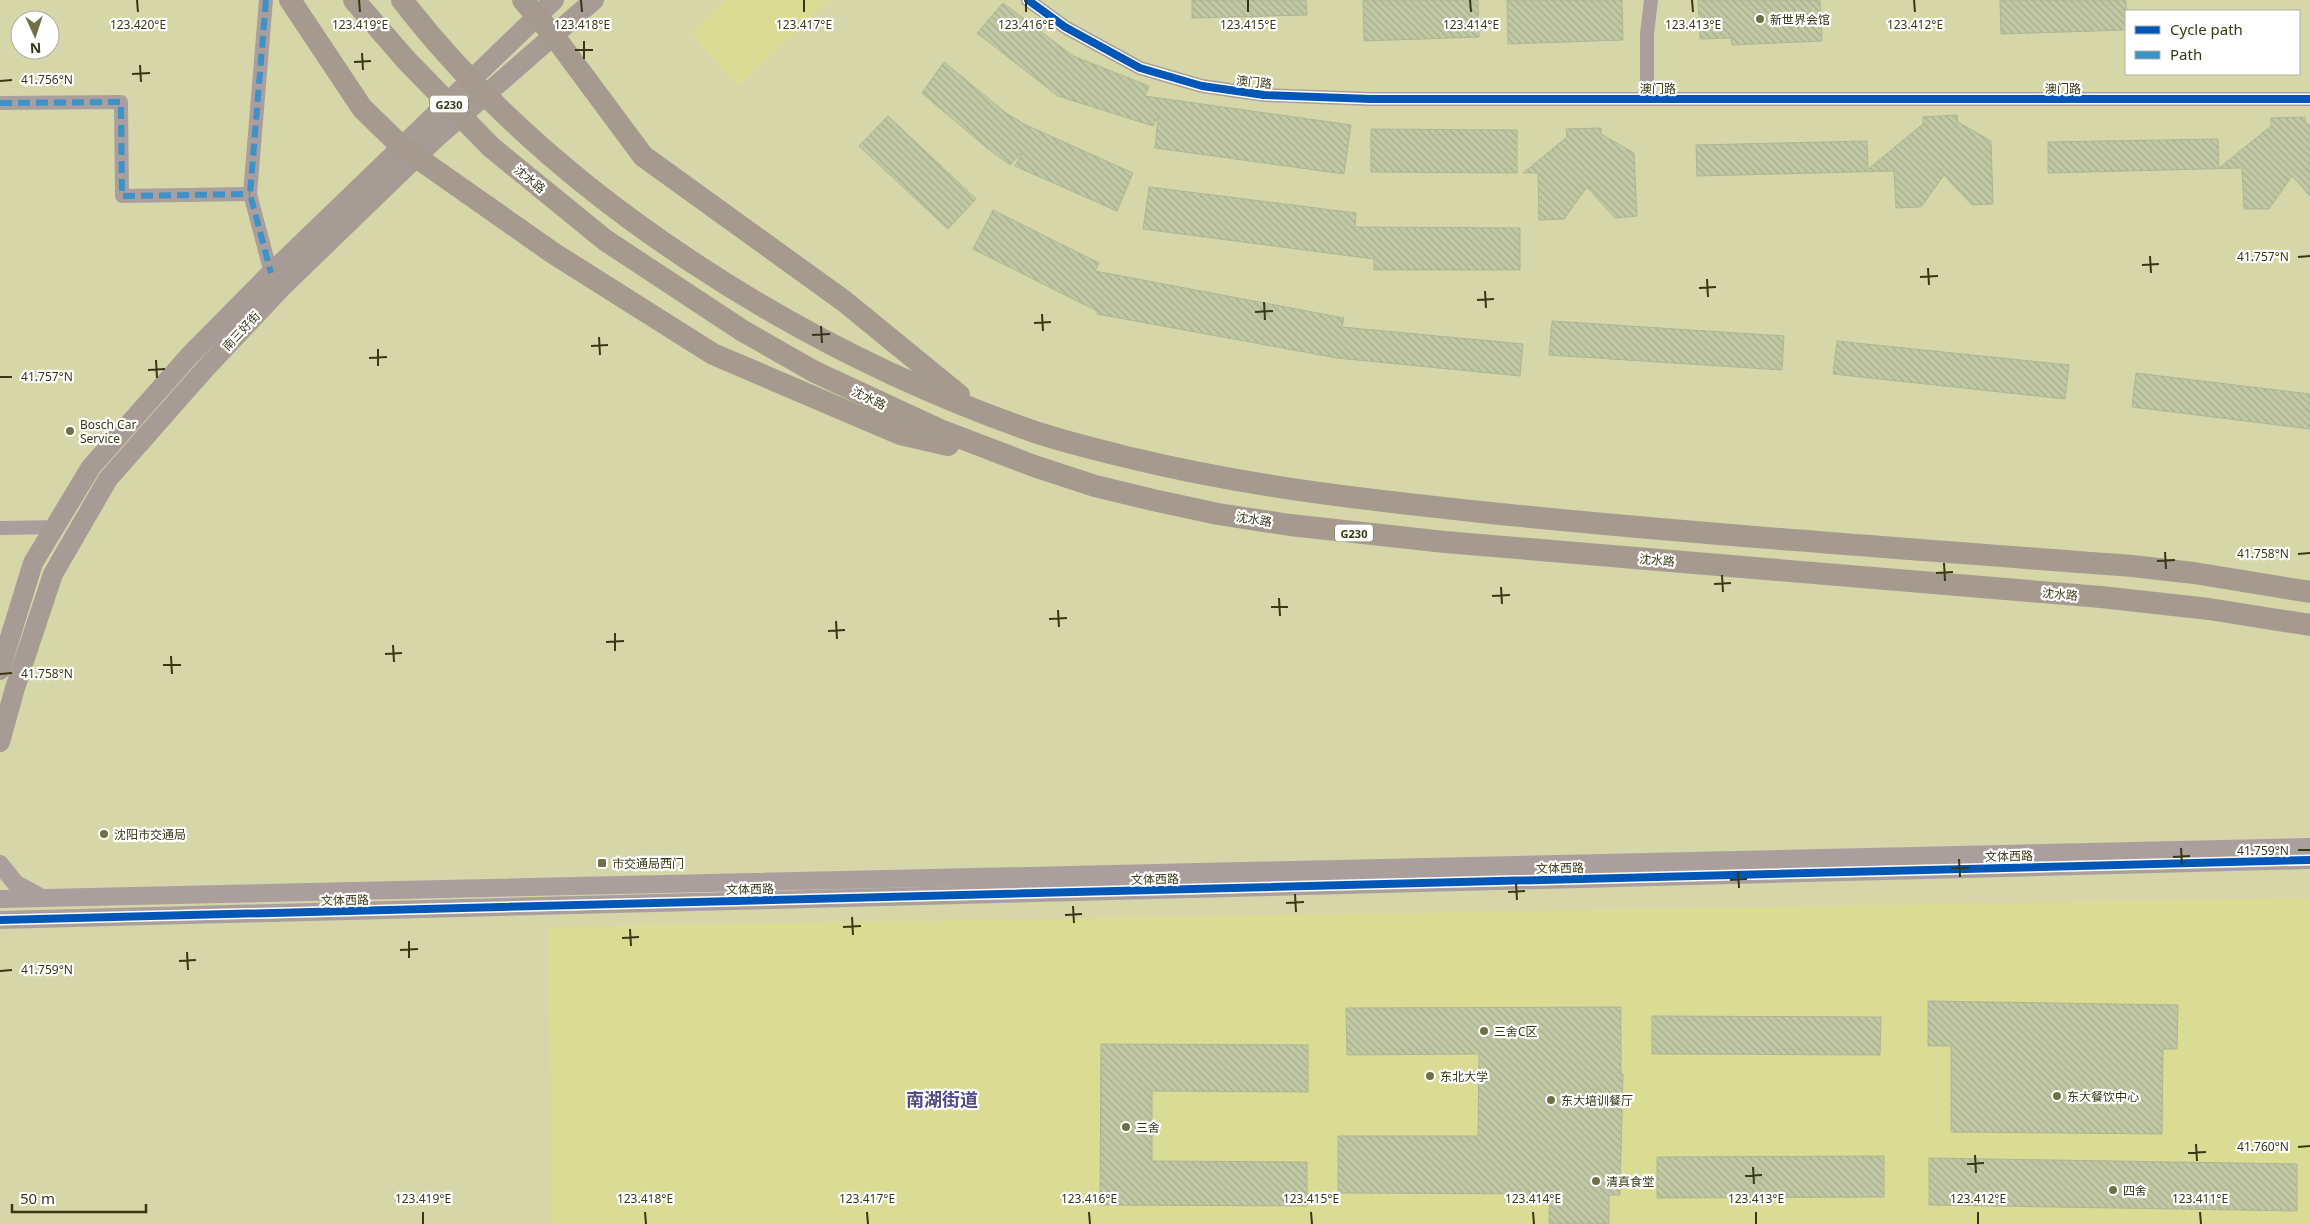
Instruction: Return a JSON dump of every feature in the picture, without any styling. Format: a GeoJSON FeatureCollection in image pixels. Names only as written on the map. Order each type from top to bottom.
{"type":"FeatureCollection","features":[{"type":"Feature","properties":{"kind":"highway"},"geometry":{"type":"LineString","coordinates":[[290,0],[362,108],[409,152],[553,252],[713,354],[900,434],[1034,466]]}},
{"type":"Feature","properties":{"kind":"highway","name":"沈水路"},"geometry":{"type":"LineString","coordinates":[[354,0],[407,61],[491,148],[605,240],[743,331],[816,372],[878,403],[940,430],[1034,466],[1095,486],[1218,514],[1299,526],[1445,542],[2101,598],[2209,609],[2310,625]]}},
{"type":"Feature","properties":{"kind":"highway","name":"G230"},"geometry":{"type":"LineString","coordinates":[[402,0],[431,38],[513,123],[627,216],[687,258],[790,323],[906,382],[1037,433],[1199,474],[1340,496],[1582,522],[2132,566],[2204,574],[2310,592]]}},
{"type":"Feature","properties":{"kind":"highway"},"geometry":{"type":"LineString","coordinates":[[523,0],[554,36],[643,156],[844,301],[976,409]]}},
{"type":"Feature","properties":{"kind":"main road"},"geometry":{"type":"LineString","coordinates":[[0,670],[33,563],[91,468],[190,356],[271,273],[409,152],[554,0]]}},
{"type":"Feature","properties":{"kind":"main road","name":"南三好街"},"geometry":{"type":"LineString","coordinates":[[0,742],[15,688],[53,574],[108,479],[205,369],[409,152],[554,36],[594,0]]}},
{"type":"Feature","properties":{"kind":"street"},"geometry":{"type":"LineString","coordinates":[[266,0],[250,194],[271,273]]}},
{"type":"Feature","properties":{"kind":"street","name":"澳门路"},"geometry":{"type":"LineString","coordinates":[[1028,0],[1065,27],[1140,68],[1202,86],[1264,95],[1372,99],[2310,99]]}},
{"type":"Feature","properties":{"kind":"street"},"geometry":{"type":"LineString","coordinates":[[1647,99],[1647,34],[1651,0]]}},
{"type":"Feature","properties":{"kind":"street"},"geometry":{"type":"LineString","coordinates":[[0,103],[121,102],[122,196],[250,194]]}},
{"type":"Feature","properties":{"kind":"street"},"geometry":{"type":"LineString","coordinates":[[0,528],[56,527]]}},
{"type":"Feature","properties":{"kind":"street","name":"文体西路"},"geometry":{"type":"LineString","coordinates":[[0,899],[2310,847]]}},
{"type":"Feature","properties":{"kind":"street","name":"文体西路"},"geometry":{"type":"LineString","coordinates":[[0,920],[2310,860]]}},
{"type":"Feature","properties":{"kind":"street"},"geometry":{"type":"LineString","coordinates":[[0,864],[16,884],[41,898]]}},
{"type":"Feature","properties":{"kind":"shaded area"},"geometry":{"type":"Polygon","coordinates":[[[726,0],[830,0],[738,86],[691,33],[726,0]]]}},
{"type":"Feature","properties":{"kind":"shaded area","name":"东北大学"},"geometry":{"type":"Polygon","coordinates":[[[2307,898],[2310,900],[2310,1224],[552,1224],[549,927],[2307,898]]]}},
{"type":"Feature","properties":{"kind":"building"},"geometry":{"type":"Polygon","coordinates":[[[1192,0],[1306,0],[1307,15],[1192,18],[1192,0]]]}},
{"type":"Feature","properties":{"kind":"building"},"geometry":{"type":"Polygon","coordinates":[[[1363,0],[1478,0],[1479,37],[1364,41],[1363,0]]]}},
{"type":"Feature","properties":{"kind":"building"},"geometry":{"type":"Polygon","coordinates":[[[1507,0],[1622,0],[1623,40],[1508,44],[1507,0]]]}},
{"type":"Feature","properties":{"kind":"building","name":"新世界会馆"},"geometry":{"type":"Polygon","coordinates":[[[1698,0],[1820,0],[1822,41],[1732,45],[1731,38],[1700,39],[1698,0]]]}},
{"type":"Feature","properties":{"kind":"building"},"geometry":{"type":"Polygon","coordinates":[[[2000,0],[2126,0],[2125,30],[2001,34],[2000,0]]]}},
{"type":"Feature","properties":{"kind":"building"},"geometry":{"type":"Polygon","coordinates":[[[1003,3],[1073,56],[1149,86],[1145,96],[1351,125],[1344,174],[1155,148],[1158,117],[1153,126],[1058,96],[977,33],[1003,3]]]}},
{"type":"Feature","properties":{"kind":"building"},"geometry":{"type":"Polygon","coordinates":[[[944,62],[1006,113],[1026,125],[1133,173],[1117,211],[1015,166],[1022,152],[1010,165],[922,93],[944,62]]]}},
{"type":"Feature","properties":{"kind":"building"},"geometry":{"type":"Polygon","coordinates":[[[1957,115],[1958,122],[1991,141],[1993,204],[1972,205],[1944,175],[1921,207],[1896,208],[1894,171],[1697,176],[1696,145],[1867,141],[1868,169],[1923,124],[1923,117],[1957,115]]]}},
{"type":"Feature","properties":{"kind":"building"},"geometry":{"type":"Polygon","coordinates":[[[888,116],[976,199],[948,229],[859,146],[888,116]]]}},
{"type":"Feature","properties":{"kind":"building"},"geometry":{"type":"Polygon","coordinates":[[[2305,117],[2306,123],[2310,125],[2310,196],[2292,176],[2269,209],[2244,209],[2242,168],[2048,173],[2048,142],[2218,139],[2219,168],[2271,126],[2271,118],[2305,117]]]}},
{"type":"Feature","properties":{"kind":"building"},"geometry":{"type":"Polygon","coordinates":[[[1601,128],[1601,134],[1634,153],[1637,216],[1615,218],[1587,187],[1564,219],[1539,220],[1538,173],[1523,173],[1567,137],[1566,129],[1601,128]]]}},
{"type":"Feature","properties":{"kind":"building"},"geometry":{"type":"Polygon","coordinates":[[[1371,129],[1517,130],[1517,173],[1371,172],[1371,129]]]}},
{"type":"Feature","properties":{"kind":"building"},"geometry":{"type":"Polygon","coordinates":[[[1149,187],[1356,213],[1355,227],[1520,228],[1520,270],[1374,270],[1374,259],[1143,229],[1149,187]]]}},
{"type":"Feature","properties":{"kind":"building"},"geometry":{"type":"Polygon","coordinates":[[[993,210],[1099,263],[1095,271],[1344,318],[1342,327],[1523,344],[1520,376],[1337,358],[1097,314],[1097,311],[973,249],[993,210]]]}},
{"type":"Feature","properties":{"kind":"building"},"geometry":{"type":"Polygon","coordinates":[[[1552,321],[1784,336],[1782,370],[1549,355],[1552,321]]]}},
{"type":"Feature","properties":{"kind":"building"},"geometry":{"type":"Polygon","coordinates":[[[1837,341],[2069,365],[2065,399],[1833,374],[1837,341]]]}},
{"type":"Feature","properties":{"kind":"building"},"geometry":{"type":"Polygon","coordinates":[[[2136,373],[2310,394],[2310,429],[2132,407],[2136,373]]]}},
{"type":"Feature","properties":{"kind":"building"},"geometry":{"type":"Polygon","coordinates":[[[1928,1001],[2178,1005],[2177,1049],[2163,1049],[2162,1134],[1951,1132],[1951,1046],[1928,1046],[1928,1001]]]}},
{"type":"Feature","properties":{"kind":"building"},"geometry":{"type":"Polygon","coordinates":[[[1621,1007],[1621,1074],[1623,1074],[1620,1195],[1609,1195],[1609,1224],[1549,1224],[1549,1194],[1338,1193],[1338,1136],[1478,1136],[1479,1054],[1347,1055],[1346,1008],[1621,1007]]]}},
{"type":"Feature","properties":{"kind":"building"},"geometry":{"type":"Polygon","coordinates":[[[1652,1016],[1881,1017],[1880,1055],[1652,1054],[1652,1016]]]}},
{"type":"Feature","properties":{"kind":"building","name":"三舍"},"geometry":{"type":"Polygon","coordinates":[[[1101,1044],[1308,1045],[1308,1092],[1152,1091],[1152,1161],[1307,1162],[1307,1206],[1100,1205],[1101,1044]]]}},
{"type":"Feature","properties":{"kind":"building"},"geometry":{"type":"Polygon","coordinates":[[[1884,1156],[1884,1197],[1657,1198],[1657,1157],[1884,1156]]]}},
{"type":"Feature","properties":{"kind":"building","name":"四舍"},"geometry":{"type":"Polygon","coordinates":[[[1929,1158],[2297,1164],[2297,1211],[1929,1205],[1929,1158]]]}},
{"type":"Feature","properties":{"kind":"marked path"},"geometry":{"type":"LineString","coordinates":[[266,0],[250,194],[271,273]]}},
{"type":"Feature","properties":{"kind":"marked path"},"geometry":{"type":"LineString","coordinates":[[0,103],[121,102],[122,196],[250,194]]}},
{"type":"Feature","properties":{"kind":"cycle path"},"geometry":{"type":"LineString","coordinates":[[1028,0],[1065,27],[1140,68],[1202,86],[1264,95],[1371,99],[2310,99]]}},
{"type":"Feature","properties":{"kind":"cycle path"},"geometry":{"type":"LineString","coordinates":[[0,920],[2310,860]]}},
{"type":"Feature","properties":{"kind":"place","name":"新世界会馆"},"geometry":{"type":"Point","coordinates":[1760,19]}},
{"type":"Feature","properties":{"kind":"place","name":"Bosch Car Service"},"geometry":{"type":"Point","coordinates":[70,431]}},
{"type":"Feature","properties":{"kind":"place","name":"沈阳市交通局"},"geometry":{"type":"Point","coordinates":[104,834]}},
{"type":"Feature","properties":{"kind":"place","name":"市交通局西门"},"geometry":{"type":"Point","coordinates":[602,863]}},
{"type":"Feature","properties":{"kind":"place","name":"三舍C区"},"geometry":{"type":"Point","coordinates":[1484,1031]}},
{"type":"Feature","properties":{"kind":"place","name":"东北大学"},"geometry":{"type":"Point","coordinates":[1430,1076]}},
{"type":"Feature","properties":{"kind":"place","name":"东大餐饮中心"},"geometry":{"type":"Point","coordinates":[2057,1096]}},
{"type":"Feature","properties":{"kind":"place","name":"东大培训餐厅"},"geometry":{"type":"Point","coordinates":[1551,1100]}},
{"type":"Feature","properties":{"kind":"place","name":"三舍"},"geometry":{"type":"Point","coordinates":[1126,1127]}},
{"type":"Feature","properties":{"kind":"place","name":"清真食堂"},"geometry":{"type":"Point","coordinates":[1596,1181]}},
{"type":"Feature","properties":{"kind":"place","name":"四舍"},"geometry":{"type":"Point","coordinates":[2113,1190]}},
{"type":"Feature","properties":{"kind":"district","name":"南湖街道"},"geometry":{"type":"Point","coordinates":[942,1099]}}]}
